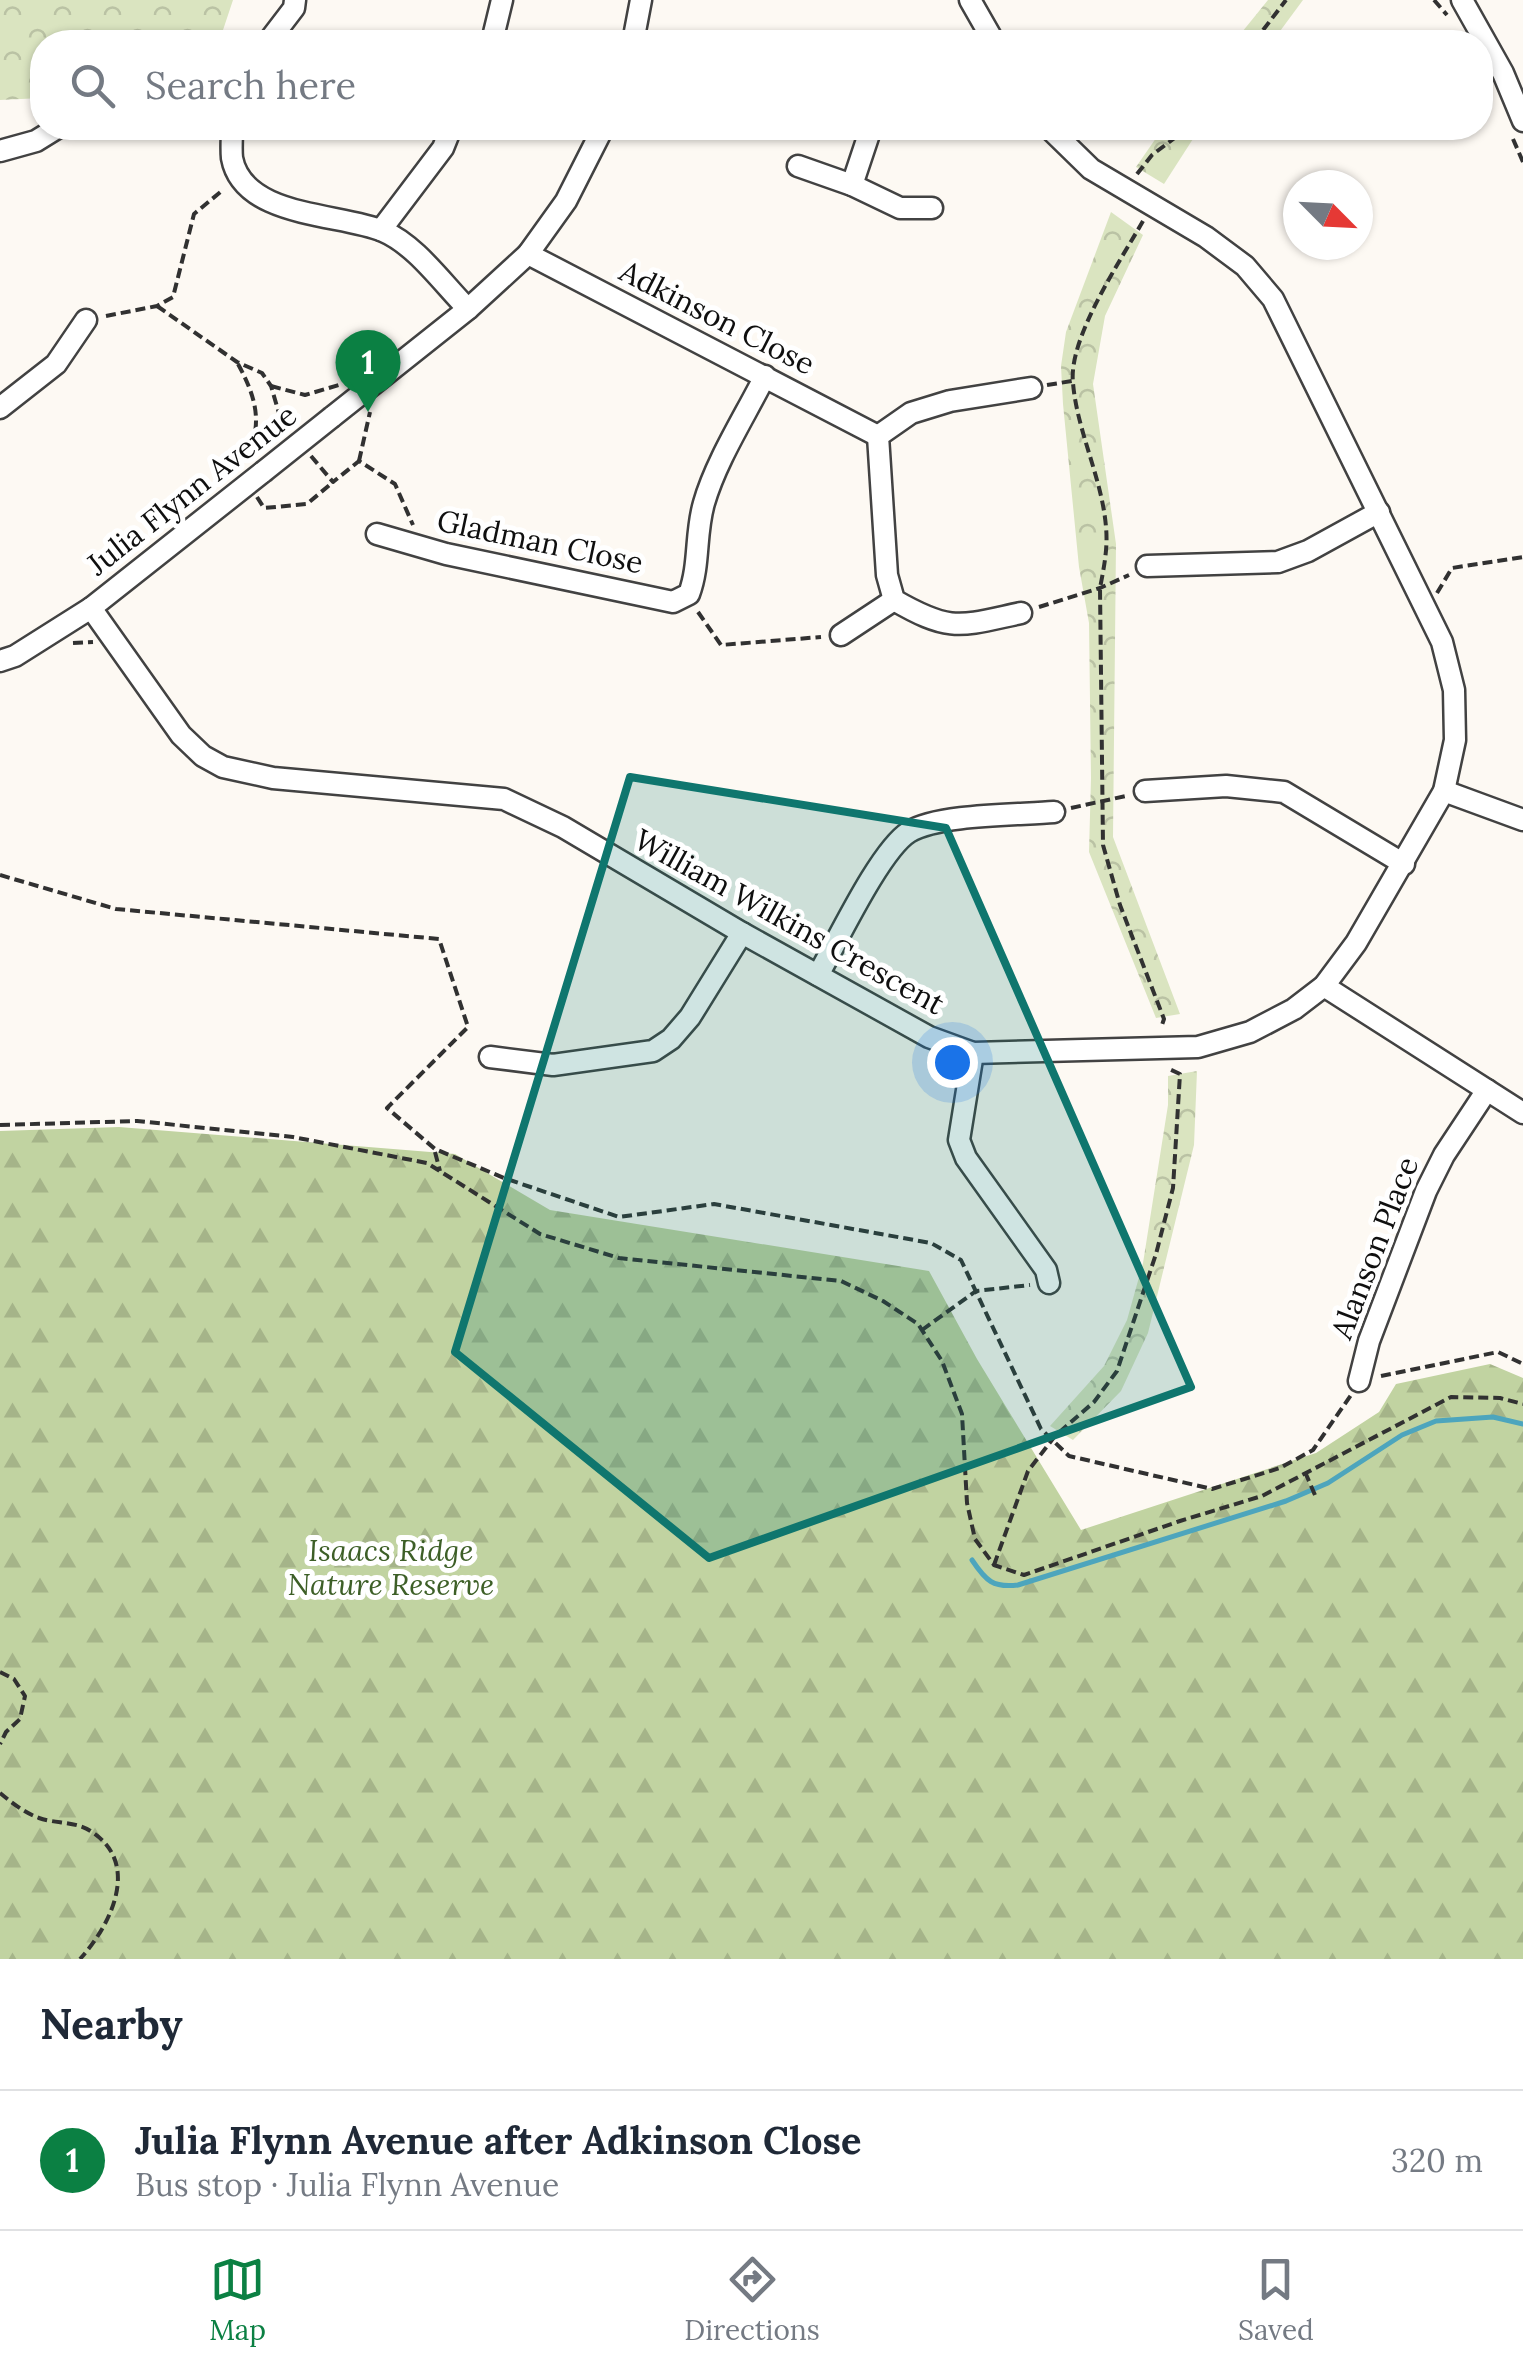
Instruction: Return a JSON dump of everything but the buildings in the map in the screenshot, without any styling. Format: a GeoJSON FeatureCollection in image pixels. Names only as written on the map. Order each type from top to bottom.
{"type":"FeatureCollection","features":[{"type":"Feature","properties":{"kind":"street"},"geometry":{"type":"LineString","coordinates":[[277,30],[294,8],[295,0]]}},
{"type":"Feature","properties":{"kind":"street"},"geometry":{"type":"LineString","coordinates":[[495,30],[502,0]]}},
{"type":"Feature","properties":{"kind":"street"},"geometry":{"type":"LineString","coordinates":[[636,30],[642,0]]}},
{"type":"Feature","properties":{"kind":"street"},"geometry":{"type":"LineString","coordinates":[[970,0],[982,30]]}},
{"type":"Feature","properties":{"kind":"street"},"geometry":{"type":"LineString","coordinates":[[1462,0],[1479,30]]}},
{"type":"Feature","properties":{"kind":"street"},"geometry":{"type":"LineString","coordinates":[[1493,55],[1523,121]]}},
{"type":"Feature","properties":{"kind":"street"},"geometry":{"type":"LineString","coordinates":[[0,151],[38,140]]}},
{"type":"Feature","properties":{"kind":"street"},"geometry":{"type":"LineString","coordinates":[[232,140],[232,161],[242,181],[258,196],[283,207],[381,230],[400,240],[468,309]]}},
{"type":"Feature","properties":{"kind":"street"},"geometry":{"type":"LineString","coordinates":[[381,230],[446,140]]}},
{"type":"Feature","properties":{"kind":"street","name":"Julia Flynn Avenue"},"geometry":{"type":"LineString","coordinates":[[0,660],[15,656],[90,608],[468,309],[528,254],[566,201],[596,140]]}},
{"type":"Feature","properties":{"kind":"street"},"geometry":{"type":"LineString","coordinates":[[852,185],[867,140]]}},
{"type":"Feature","properties":{"kind":"street","name":"William Wilkins Crescent"},"geometry":{"type":"LineString","coordinates":[[90,608],[181,735],[203,756],[222,767],[273,778],[504,800],[563,827],[929,1037],[973,1053],[1198,1047],[1250,1032],[1294,1009],[1324,986],[1356,943],[1404,864],[1444,791],[1455,740],[1454,690],[1442,642],[1274,299],[1246,266],[1091,169],[1061,140]]}},
{"type":"Feature","properties":{"kind":"street"},"geometry":{"type":"LineString","coordinates":[[798,166],[900,208],[932,208]]}},
{"type":"Feature","properties":{"kind":"street","name":"Adkinson Close"},"geometry":{"type":"LineString","coordinates":[[528,254],[878,436]]}},
{"type":"Feature","properties":{"kind":"street"},"geometry":{"type":"LineString","coordinates":[[0,408],[56,364],[86,320]]}},
{"type":"Feature","properties":{"kind":"street"},"geometry":{"type":"LineString","coordinates":[[693,602],[698,526],[705,497],[765,376]]}},
{"type":"Feature","properties":{"kind":"street"},"geometry":{"type":"LineString","coordinates":[[1021,613],[957,626],[922,616],[894,600],[887,575],[878,436],[924,409],[1031,388]]}},
{"type":"Feature","properties":{"kind":"street"},"geometry":{"type":"LineString","coordinates":[[1147,566],[1278,562],[1308,552],[1379,512]]}},
{"type":"Feature","properties":{"kind":"street","name":"Gladman Close"},"geometry":{"type":"LineString","coordinates":[[377,534],[446,554],[673,602],[693,602]]}},
{"type":"Feature","properties":{"kind":"street"},"geometry":{"type":"LineString","coordinates":[[841,635],[894,600]]}},
{"type":"Feature","properties":{"kind":"street"},"geometry":{"type":"LineString","coordinates":[[1145,791],[1226,786],[1284,792],[1404,864]]}},
{"type":"Feature","properties":{"kind":"street"},"geometry":{"type":"LineString","coordinates":[[1444,791],[1523,820]]}},
{"type":"Feature","properties":{"kind":"street"},"geometry":{"type":"LineString","coordinates":[[818,975],[890,850],[908,832],[934,822],[1054,812]]}},
{"type":"Feature","properties":{"kind":"street"},"geometry":{"type":"LineString","coordinates":[[490,1057],[554,1065],[652,1051],[672,1038],[690,1017],[742,933]]}},
{"type":"Feature","properties":{"kind":"street"},"geometry":{"type":"LineString","coordinates":[[1324,986],[1523,1113]]}},
{"type":"Feature","properties":{"kind":"street"},"geometry":{"type":"LineString","coordinates":[[973,1053],[959,1140],[966,1158],[1046,1270],[1049,1283]]}},
{"type":"Feature","properties":{"kind":"street","name":"Alanson Place"},"geometry":{"type":"LineString","coordinates":[[1358,1381],[1369,1341],[1426,1190],[1487,1090]]}},
{"type":"Feature","properties":{"kind":"path"},"geometry":{"type":"LineString","coordinates":[[1263,30],[1286,0]]}},
{"type":"Feature","properties":{"kind":"path"},"geometry":{"type":"LineString","coordinates":[[994,1565],[1028,1471],[1118,1371],[1173,1188],[1180,1074],[1159,1063],[1158,1036],[1164,1019],[1102,845],[1100,588],[1107,551],[1106,523],[1072,381],[1076,349],[1102,294],[1152,156],[1173,140]]}},
{"type":"Feature","properties":{"kind":"path"},"geometry":{"type":"LineString","coordinates":[[86,320],[158,306],[172,297],[194,214],[217,192],[242,181]]}},
{"type":"Feature","properties":{"kind":"path"},"geometry":{"type":"LineString","coordinates":[[237,362],[257,408]]}},
{"type":"Feature","properties":{"kind":"path"},"geometry":{"type":"LineString","coordinates":[[1031,388],[1072,381]]}},
{"type":"Feature","properties":{"kind":"path"},"geometry":{"type":"LineString","coordinates":[[1434,598],[1452,568],[1523,557]]}},
{"type":"Feature","properties":{"kind":"path"},"geometry":{"type":"LineString","coordinates":[[1021,613],[1100,588],[1147,566]]}},
{"type":"Feature","properties":{"kind":"path"},"geometry":{"type":"LineString","coordinates":[[693,602],[721,645],[841,635]]}},
{"type":"Feature","properties":{"kind":"path"},"geometry":{"type":"LineString","coordinates":[[1054,812],[1145,791]]}},
{"type":"Feature","properties":{"kind":"path"},"geometry":{"type":"LineString","coordinates":[[0,876],[116,909],[438,939],[468,1027],[387,1108],[434,1149],[504,1178],[619,1217],[714,1204],[932,1244],[961,1260],[1041,1429],[1070,1456],[1212,1490],[1280,1468],[1314,1450],[1358,1381],[1498,1352],[1523,1364]]}},
{"type":"Feature","properties":{"kind":"path"},"geometry":{"type":"LineString","coordinates":[[0,1125],[137,1121],[254,1133],[427,1163],[540,1234],[618,1258],[841,1281],[882,1301],[922,1330],[942,1361],[962,1414],[967,1503],[975,1540],[994,1565],[1024,1575],[1180,1520],[1262,1496],[1451,1398],[1500,1398],[1523,1404]]}},
{"type":"Feature","properties":{"kind":"path"},"geometry":{"type":"LineString","coordinates":[[434,1149],[440,1172]]}},
{"type":"Feature","properties":{"kind":"path"},"geometry":{"type":"LineString","coordinates":[[922,1330],[976,1290],[1049,1283]]}},
{"type":"Feature","properties":{"kind":"path"},"geometry":{"type":"LineString","coordinates":[[1305,1472],[1315,1495]]}},
{"type":"Feature","properties":{"kind":"path"},"geometry":{"type":"LineString","coordinates":[[0,1672],[14,1679],[24,1696],[20,1719],[0,1744]]}},
{"type":"Feature","properties":{"kind":"path"},"geometry":{"type":"LineString","coordinates":[[0,1793],[40,1818],[90,1830],[114,1852],[119,1874],[113,1903],[98,1939],[80,1959]]}},
{"type":"Feature","properties":{"kind":"highlighted area"},"geometry":{"type":"Polygon","coordinates":[[[630,777],[946,828],[1191,1387],[709,1558],[455,1352],[630,777]]]}},
{"type":"Feature","properties":{"kind":"green space"},"geometry":{"type":"Polygon","coordinates":[[[0,0],[233,0],[223,30],[30,30],[30,99],[0,100],[0,0]]]}},
{"type":"Feature","properties":{"kind":"green space"},"geometry":{"type":"Polygon","coordinates":[[[1268,0],[1303,0],[1281,30],[1244,30],[1268,0]]]}},
{"type":"Feature","properties":{"kind":"green space"},"geometry":{"type":"Polygon","coordinates":[[[1155,140],[1192,140],[1164,184],[1136,167],[1155,140]]]}},
{"type":"Feature","properties":{"kind":"green space"},"geometry":{"type":"Polygon","coordinates":[[[1111,212],[1143,235],[1105,316],[1093,384],[1116,544],[1113,837],[1180,1014],[1156,1018],[1089,852],[1089,623],[1079,567],[1063,404],[1061,366],[1066,332],[1111,212]]]}},
{"type":"Feature","properties":{"kind":"green space"},"geometry":{"type":"Polygon","coordinates":[[[1197,1071],[1194,1145],[1148,1333],[1121,1391],[1073,1440],[1050,1426],[1104,1366],[1127,1320],[1143,1263],[1168,1105],[1168,1076],[1197,1071]]]}},
{"type":"Feature","properties":{"kind":"green space","name":"Isaacs Ridge Nature Reserve"},"geometry":{"type":"Polygon","coordinates":[[[119,1127],[455,1154],[550,1210],[929,1271],[977,1359],[1081,1530],[1316,1453],[1379,1412],[1396,1384],[1490,1364],[1523,1378],[1523,1959],[0,1959],[0,1131],[119,1127]]]}},
{"type":"Feature","properties":{"kind":"waterway"},"geometry":{"type":"LineString","coordinates":[[972,1560],[991,1582],[1018,1585],[1286,1501],[1328,1483],[1402,1435],[1436,1421],[1493,1417],[1523,1424]]}},
{"type":"Feature","properties":{"kind":"place","name":"Julia Flynn Avenue after Adkinson Close"},"geometry":{"type":"Point","coordinates":[368,412]}}]}
